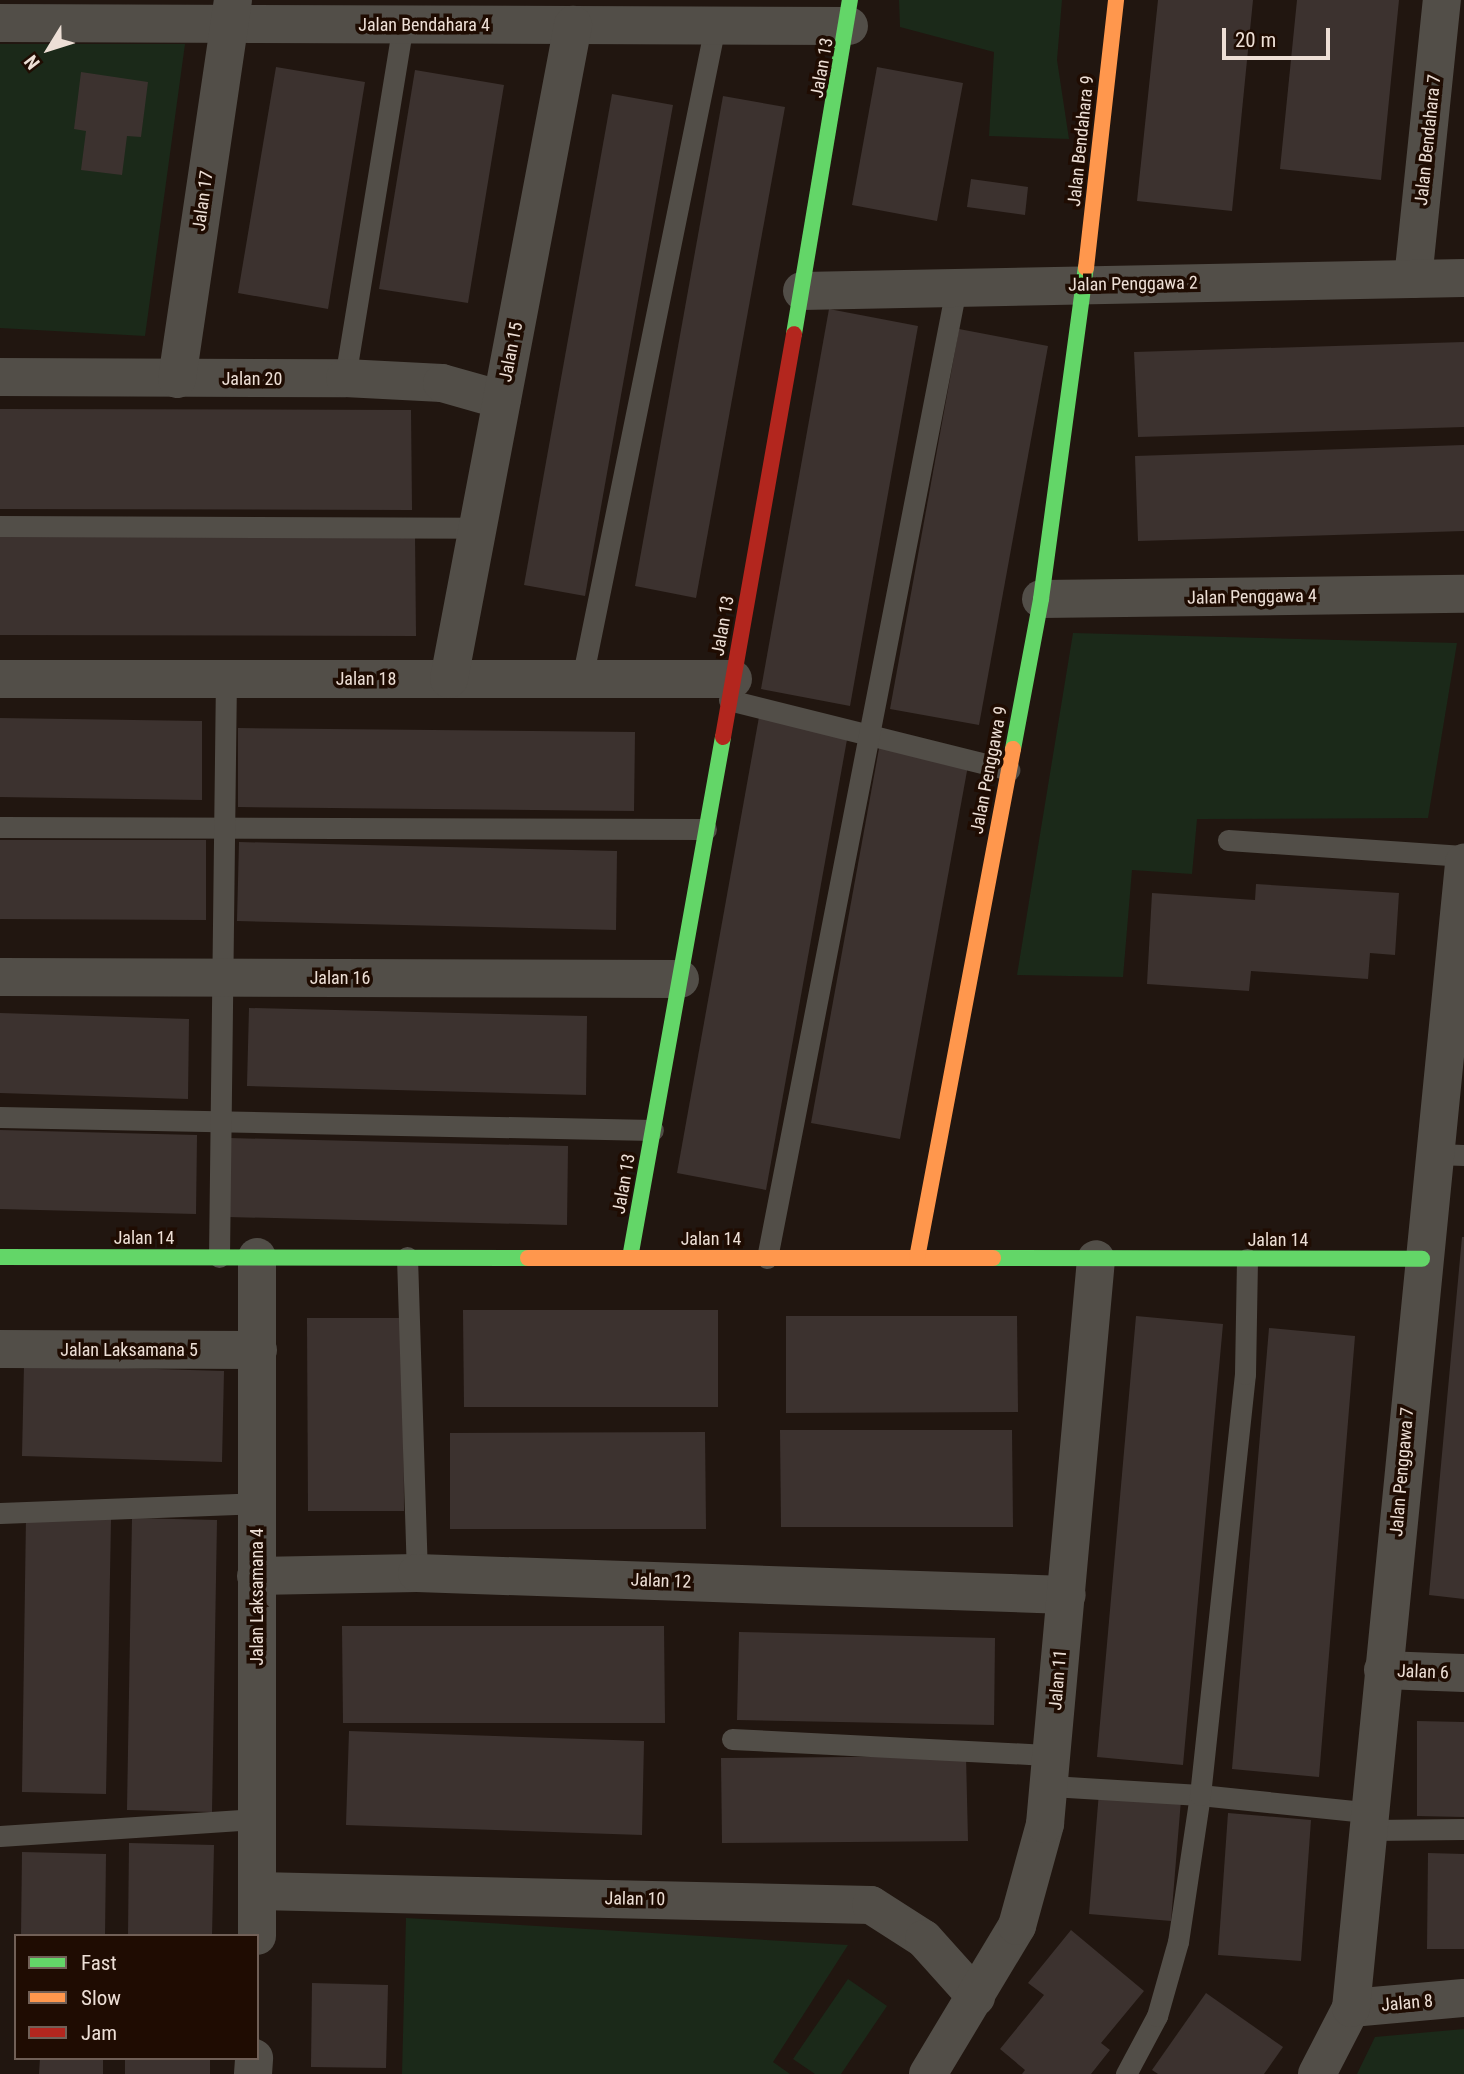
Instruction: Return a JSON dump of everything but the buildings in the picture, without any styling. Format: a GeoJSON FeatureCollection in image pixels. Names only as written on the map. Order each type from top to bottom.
{"type":"FeatureCollection","features":[{"type":"Feature","properties":{"kind":"street","name":"Jalan Bendahara 9"},"geometry":{"type":"LineString","coordinates":[[1084,285],[1116,0]]}},
{"type":"Feature","properties":{"kind":"street","name":"Jalan Bendahara 7"},"geometry":{"type":"LineString","coordinates":[[1413,279],[1442,0]]}},
{"type":"Feature","properties":{"kind":"street","name":"Jalan Bendahara 4"},"geometry":{"type":"LineString","coordinates":[[0,23],[232,12],[403,25],[556,17],[715,26],[849,13]]}},
{"type":"Feature","properties":{"kind":"street","name":"Jalan 17"},"geometry":{"type":"LineString","coordinates":[[177,379],[232,12]]}},
{"type":"Feature","properties":{"kind":"street","name":"Jalan 13"},"geometry":{"type":"LineString","coordinates":[[630,1258],[849,13]]}},
{"type":"Feature","properties":{"kind":"street","name":"Jalan 15"},"geometry":{"type":"LineString","coordinates":[[449,679],[502,400],[556,17]]}},
{"type":"Feature","properties":{"kind":"street","name":"Jalan Penggawa 2"},"geometry":{"type":"LineString","coordinates":[[802,291],[1464,278]]}},
{"type":"Feature","properties":{"kind":"street","name":"Jalan Penggawa 9"},"geometry":{"type":"LineString","coordinates":[[917,1258],[1041,600],[1084,285]]}},
{"type":"Feature","properties":{"kind":"street","name":"Jalan 20"},"geometry":{"type":"LineString","coordinates":[[0,377],[345,378],[442,383],[502,400]]}},
{"type":"Feature","properties":{"kind":"street","name":"Jalan Penggawa 4"},"geometry":{"type":"LineString","coordinates":[[1041,600],[1464,594]]}},
{"type":"Feature","properties":{"kind":"street","name":"Jalan 18"},"geometry":{"type":"LineString","coordinates":[[0,678],[582,679],[731,689]]}},
{"type":"Feature","properties":{"kind":"street","name":"Jalan Penggawa 7"},"geometry":{"type":"LineString","coordinates":[[1317,2074],[1351,2008],[1372,1821],[1383,1670],[1422,1259],[1450,1154],[1464,863]]}},
{"type":"Feature","properties":{"kind":"street","name":"Jalan 16"},"geometry":{"type":"LineString","coordinates":[[0,977],[680,979]]}},
{"type":"Feature","properties":{"kind":"street","name":"Jalan 14"},"geometry":{"type":"LineString","coordinates":[[0,1257],[1422,1259]]}},
{"type":"Feature","properties":{"kind":"street","name":"Jalan Laksamana 4"},"geometry":{"type":"LineString","coordinates":[[257,1257],[257,1934]]}},
{"type":"Feature","properties":{"kind":"street","name":"Jalan 11"},"geometry":{"type":"LineString","coordinates":[[929,2074],[1017,1926],[1051,1770],[1096,1259]]}},
{"type":"Feature","properties":{"kind":"street","name":"Jalan Laksamana 5"},"geometry":{"type":"LineString","coordinates":[[0,1349],[258,1350]]}},
{"type":"Feature","properties":{"kind":"street","name":"Jalan 12"},"geometry":{"type":"LineString","coordinates":[[256,1576],[417,1573],[1067,1595]]}},
{"type":"Feature","properties":{"kind":"street","name":"Jalan 6"},"geometry":{"type":"LineString","coordinates":[[1383,1670],[1464,1673]]}},
{"type":"Feature","properties":{"kind":"street","name":"Jalan 10"},"geometry":{"type":"LineString","coordinates":[[258,1891],[871,1905],[924,1939],[976,1997]]}},
{"type":"Feature","properties":{"kind":"street","name":"Jalan 8"},"geometry":{"type":"LineString","coordinates":[[1351,2008],[1464,1998]]}},
{"type":"Feature","properties":{"kind":"lane"},"geometry":{"type":"LineString","coordinates":[[345,378],[403,25]]}},
{"type":"Feature","properties":{"kind":"lane"},"geometry":{"type":"LineString","coordinates":[[582,679],[715,26]]}},
{"type":"Feature","properties":{"kind":"lane"},"geometry":{"type":"LineString","coordinates":[[767,1258],[956,288]]}},
{"type":"Feature","properties":{"kind":"lane"},"geometry":{"type":"LineString","coordinates":[[0,526],[478,528]]}},
{"type":"Feature","properties":{"kind":"lane"},"geometry":{"type":"LineString","coordinates":[[219,1257],[226,679]]}},
{"type":"Feature","properties":{"kind":"lane"},"geometry":{"type":"LineString","coordinates":[[731,689],[869,734],[1009,769]]}},
{"type":"Feature","properties":{"kind":"lane"},"geometry":{"type":"LineString","coordinates":[[0,827],[706,830]]}},
{"type":"Feature","properties":{"kind":"lane"},"geometry":{"type":"LineString","coordinates":[[1228,840],[1464,856]]}},
{"type":"Feature","properties":{"kind":"lane"},"geometry":{"type":"LineString","coordinates":[[0,1117],[653,1129]]}},
{"type":"Feature","properties":{"kind":"lane"},"geometry":{"type":"LineString","coordinates":[[407,1258],[417,1573]]}},
{"type":"Feature","properties":{"kind":"lane"},"geometry":{"type":"LineString","coordinates":[[1126,2074],[1157,2016],[1178,1942],[1200,1795],[1245,1374],[1247,1259]]}},
{"type":"Feature","properties":{"kind":"lane"},"geometry":{"type":"LineString","coordinates":[[0,1513],[258,1503]]}},
{"type":"Feature","properties":{"kind":"lane"},"geometry":{"type":"LineString","coordinates":[[732,1739],[1051,1770],[1372,1821],[1464,1829]]}},
{"type":"Feature","properties":{"kind":"lane"},"geometry":{"type":"LineString","coordinates":[[0,1836],[259,1819]]}},
{"type":"Feature","properties":{"kind":"green space"},"geometry":{"type":"Polygon","coordinates":[[[899,0],[1062,0],[1057,60],[1069,139],[989,136],[994,52],[900,27],[899,0]]]}},
{"type":"Feature","properties":{"kind":"green space"},"geometry":{"type":"Polygon","coordinates":[[[0,44],[185,44],[145,336],[0,328],[0,44]]]}},
{"type":"Feature","properties":{"kind":"green space"},"geometry":{"type":"Polygon","coordinates":[[[1073,633],[1457,643],[1428,818],[1197,819],[1192,874],[1132,870],[1123,977],[1017,975],[1073,633]]]}},
{"type":"Feature","properties":{"kind":"green space"},"geometry":{"type":"Polygon","coordinates":[[[406,1918],[848,1945],[773,2062],[790,2074],[402,2074],[406,1918]]]}},
{"type":"Feature","properties":{"kind":"green space"},"geometry":{"type":"Polygon","coordinates":[[[848,1979],[887,2006],[841,2074],[815,2074],[793,2059],[848,1979]]]}},
{"type":"Feature","properties":{"kind":"green space"},"geometry":{"type":"Polygon","coordinates":[[[1464,2029],[1464,2074],[1357,2074],[1375,2037],[1464,2029]]]}},
{"type":"Feature","properties":{"kind":"traffic: fast"},"geometry":{"type":"LineString","coordinates":[[794,334],[850,0]]}},
{"type":"Feature","properties":{"kind":"traffic: fast"},"geometry":{"type":"LineString","coordinates":[[1013,749],[1041,599],[1086,268]]}},
{"type":"Feature","properties":{"kind":"traffic: fast"},"geometry":{"type":"LineString","coordinates":[[630,1258],[723,737]]}},
{"type":"Feature","properties":{"kind":"traffic: fast"},"geometry":{"type":"LineString","coordinates":[[0,1257],[528,1258]]}},
{"type":"Feature","properties":{"kind":"traffic: fast"},"geometry":{"type":"LineString","coordinates":[[993,1258],[1422,1259]]}},
{"type":"Feature","properties":{"kind":"traffic: slow"},"geometry":{"type":"LineString","coordinates":[[1086,268],[1116,0]]}},
{"type":"Feature","properties":{"kind":"traffic: slow"},"geometry":{"type":"LineString","coordinates":[[917,1258],[1013,749]]}},
{"type":"Feature","properties":{"kind":"traffic: slow"},"geometry":{"type":"LineString","coordinates":[[528,1258],[993,1258]]}},
{"type":"Feature","properties":{"kind":"traffic: jam"},"geometry":{"type":"LineString","coordinates":[[723,737],[794,334]]}}]}
